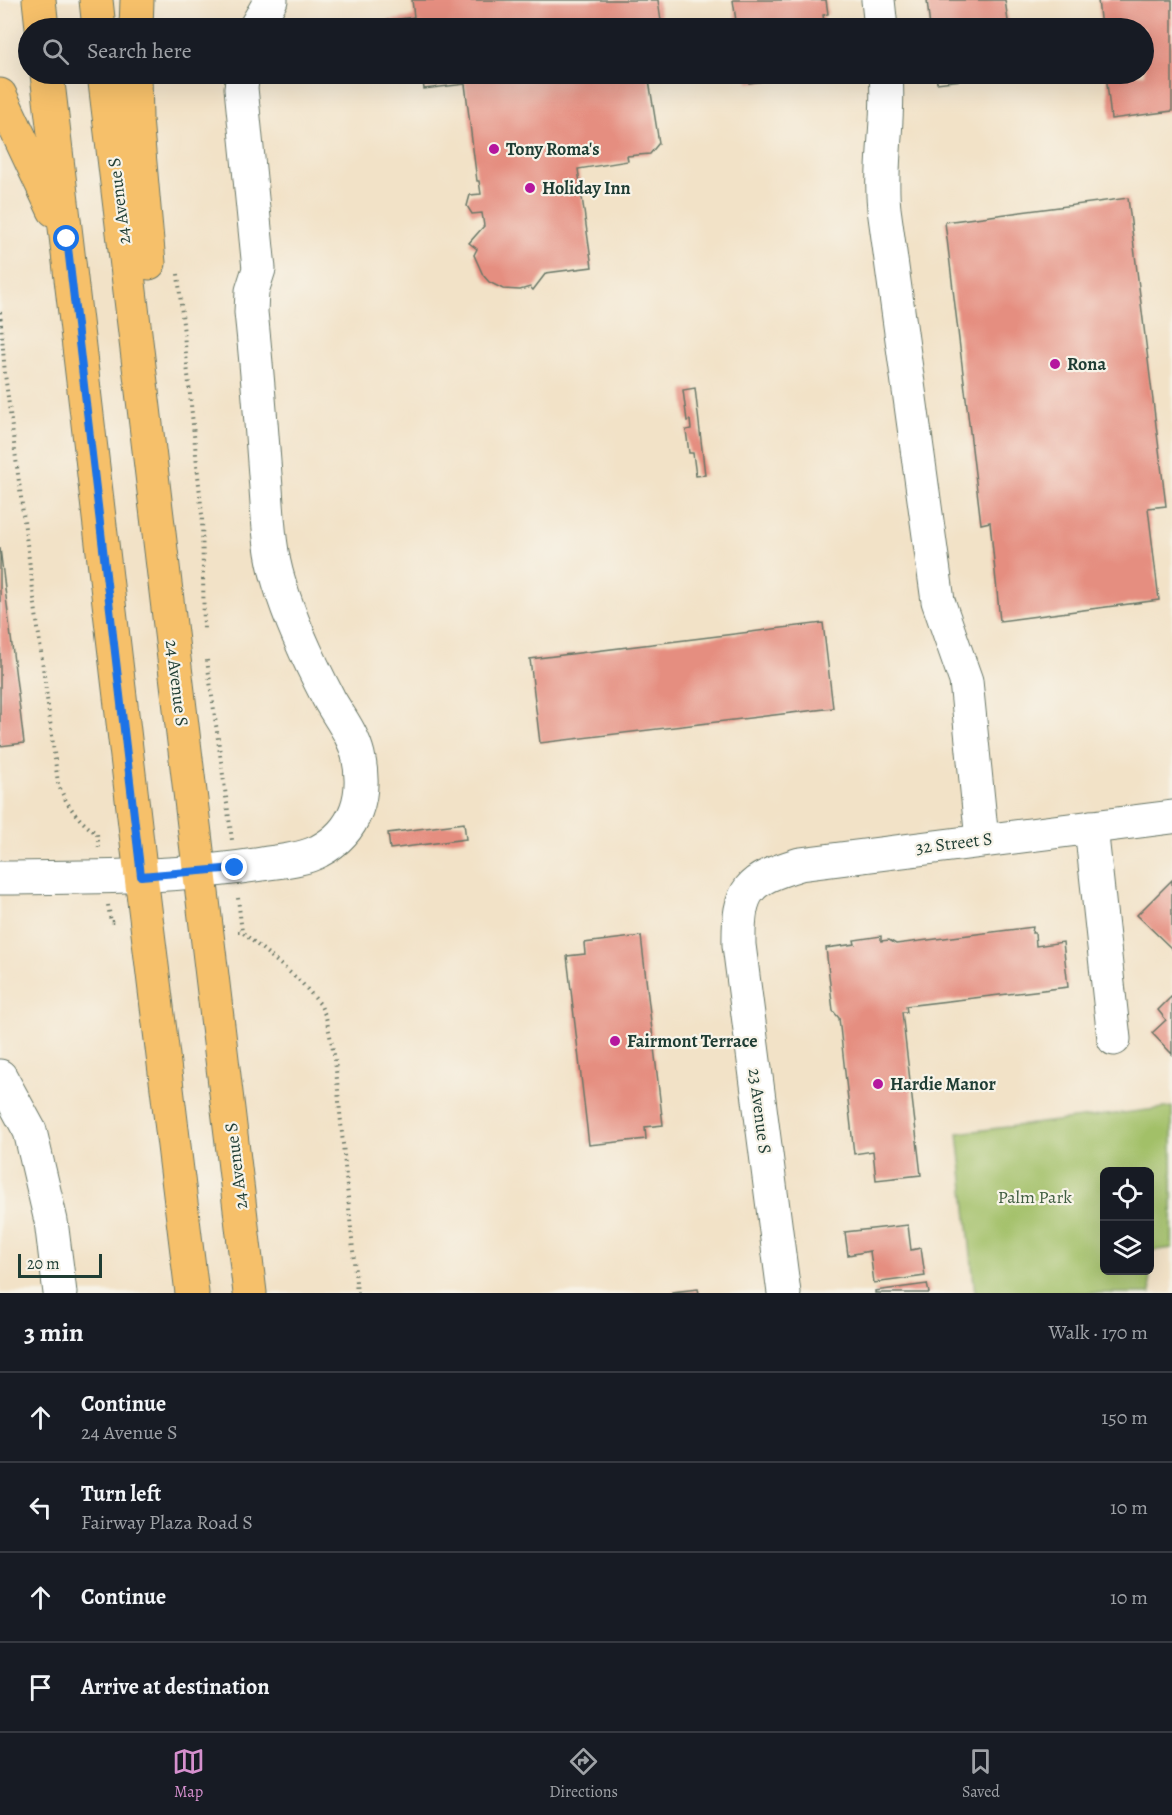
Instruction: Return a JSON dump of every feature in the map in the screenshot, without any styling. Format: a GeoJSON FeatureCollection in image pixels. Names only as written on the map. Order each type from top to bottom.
{"type":"FeatureCollection","features":[{"type":"Feature","properties":{"kind":"main road"},"geometry":{"type":"LineString","coordinates":[[39,0],[41,18]]}},
{"type":"Feature","properties":{"kind":"main road"},"geometry":{"type":"LineString","coordinates":[[96,0],[98,18]]}},
{"type":"Feature","properties":{"kind":"main road"},"geometry":{"type":"LineString","coordinates":[[136,18],[137,0]]}},
{"type":"Feature","properties":{"kind":"main road"},"geometry":{"type":"LineString","coordinates":[[48,84],[192,1293]]}},
{"type":"Feature","properties":{"kind":"main road","name":"24 Avenue S"},"geometry":{"type":"LineString","coordinates":[[105,84],[250,1293]]}},
{"type":"Feature","properties":{"kind":"main road"},"geometry":{"type":"LineString","coordinates":[[135,84],[136,119],[157,354],[165,585]]}},
{"type":"Feature","properties":{"kind":"main road"},"geometry":{"type":"LineString","coordinates":[[0,95],[67,239]]}},
{"type":"Feature","properties":{"kind":"street"},"geometry":{"type":"LineString","coordinates":[[260,18],[270,0]]}},
{"type":"Feature","properties":{"kind":"street"},"geometry":{"type":"LineString","coordinates":[[878,0],[880,18]]}},
{"type":"Feature","properties":{"kind":"street"},"geometry":{"type":"LineString","coordinates":[[0,878],[141,876],[201,872],[300,858],[318,852],[337,839],[351,821],[360,804],[362,788],[354,742],[309,660],[288,610],[271,556],[251,312],[252,291],[259,268],[242,98],[243,84]]}},
{"type":"Feature","properties":{"kind":"street"},"geometry":{"type":"LineString","coordinates":[[886,84],[882,184],[884,209],[938,601],[966,681],[982,840]]}},
{"type":"Feature","properties":{"kind":"street","name":"32 Street S"},"geometry":{"type":"LineString","coordinates":[[746,893],[762,877],[800,864],[1172,816]]}},
{"type":"Feature","properties":{"kind":"street"},"geometry":{"type":"LineString","coordinates":[[1091,827],[1114,1040]]}},
{"type":"Feature","properties":{"kind":"street","name":"23 Avenue S"},"geometry":{"type":"LineString","coordinates":[[746,893],[738,918],[739,945],[784,1293]]}},
{"type":"Feature","properties":{"kind":"street"},"geometry":{"type":"LineString","coordinates":[[0,1076],[30,1131],[51,1221],[60,1293]]}},
{"type":"Feature","properties":{"kind":"path"},"geometry":{"type":"LineString","coordinates":[[177,269],[202,515],[204,634]]}},
{"type":"Feature","properties":{"kind":"path"},"geometry":{"type":"LineString","coordinates":[[0,312],[5,375],[58,783],[63,798],[71,809],[81,822],[97,834]]}},
{"type":"Feature","properties":{"kind":"path"},"geometry":{"type":"LineString","coordinates":[[207,657],[229,809]]}},
{"type":"Feature","properties":{"kind":"path"},"geometry":{"type":"LineString","coordinates":[[242,932],[300,981],[320,1004],[326,1017],[335,1059],[357,1293]]}},
{"type":"Feature","properties":{"kind":"green space","name":"Palm Park"},"geometry":{"type":"Polygon","coordinates":[[[1172,1107],[1172,1248],[1154,1250],[1154,1167],[1100,1167],[1100,1275],[1149,1275],[1151,1293],[975,1293],[958,1133],[1172,1107]]]}},
{"type":"Feature","properties":{"kind":"building"},"geometry":{"type":"Polygon","coordinates":[[[412,0],[658,0],[661,18],[407,18],[414,17],[412,0]]]}},
{"type":"Feature","properties":{"kind":"building"},"geometry":{"type":"Polygon","coordinates":[[[733,0],[826,0],[828,14],[823,15],[823,18],[736,18],[733,0]]]}},
{"type":"Feature","properties":{"kind":"building"},"geometry":{"type":"Polygon","coordinates":[[[927,0],[1005,0],[1008,18],[929,18],[927,0]]]}},
{"type":"Feature","properties":{"kind":"building"},"geometry":{"type":"Polygon","coordinates":[[[1098,0],[1172,0],[1172,111],[1111,119],[1107,84],[1154,84],[1154,18],[1100,18],[1098,0]]]}},
{"type":"Feature","properties":{"kind":"building","name":"Holiday Inn"},"geometry":{"type":"Polygon","coordinates":[[[423,84],[465,84],[424,89],[423,84]]]}},
{"type":"Feature","properties":{"kind":"building","name":"Holiday Inn"},"geometry":{"type":"Polygon","coordinates":[[[465,84],[650,84],[659,143],[650,154],[627,156],[628,161],[578,169],[592,267],[546,273],[533,290],[530,287],[520,290],[503,289],[489,282],[483,275],[474,255],[477,249],[469,243],[484,226],[482,213],[472,214],[467,206],[470,195],[481,194],[479,181],[477,181],[465,84]]]}},
{"type":"Feature","properties":{"kind":"building","name":"Rona"},"geometry":{"type":"Polygon","coordinates":[[[1128,198],[1166,506],[1148,508],[1159,600],[1000,621],[990,522],[981,524],[945,222],[1128,198]]]}},
{"type":"Feature","properties":{"kind":"building"},"geometry":{"type":"Polygon","coordinates":[[[695,388],[705,475],[696,476],[693,453],[689,453],[686,430],[691,429],[690,420],[687,421],[683,390],[695,388]]]}},
{"type":"Feature","properties":{"kind":"building"},"geometry":{"type":"Polygon","coordinates":[[[0,548],[24,743],[0,746],[0,548]]]}},
{"type":"Feature","properties":{"kind":"building"},"geometry":{"type":"Polygon","coordinates":[[[823,623],[833,708],[540,743],[530,659],[823,623]]]}},
{"type":"Feature","properties":{"kind":"building"},"geometry":{"type":"Polygon","coordinates":[[[464,823],[466,839],[390,849],[388,833],[464,823]]]}},
{"type":"Feature","properties":{"kind":"building"},"geometry":{"type":"Polygon","coordinates":[[[1172,880],[1172,949],[1137,915],[1172,880]]]}},
{"type":"Feature","properties":{"kind":"building","name":"Hardie Manor"},"geometry":{"type":"Polygon","coordinates":[[[1033,927],[1032,933],[1035,933],[1036,946],[1063,942],[1068,987],[906,1006],[907,1012],[902,1012],[921,1175],[876,1180],[873,1151],[854,1154],[839,1018],[833,1011],[826,948],[855,944],[854,940],[881,936],[881,941],[889,940],[896,944],[1033,927]]]}},
{"type":"Feature","properties":{"kind":"building","name":"Fairmont Terrace"},"geometry":{"type":"Polygon","coordinates":[[[641,936],[663,1125],[645,1127],[646,1139],[589,1145],[567,956],[585,954],[584,943],[641,936]]]}},
{"type":"Feature","properties":{"kind":"building"},"geometry":{"type":"Polygon","coordinates":[[[1172,996],[1172,1054],[1152,1033],[1166,1020],[1158,1010],[1172,996]]]}},
{"type":"Feature","properties":{"kind":"building"},"geometry":{"type":"Polygon","coordinates":[[[908,1225],[911,1250],[921,1248],[925,1276],[874,1283],[870,1251],[848,1255],[845,1232],[908,1225]]]}},
{"type":"Feature","properties":{"kind":"building"},"geometry":{"type":"Polygon","coordinates":[[[927,1284],[929,1293],[875,1293],[875,1291],[927,1284]]]}},
{"type":"Feature","properties":{"kind":"building"},"geometry":{"type":"Polygon","coordinates":[[[698,1289],[699,1293],[672,1293],[672,1292],[698,1289]]]}},
{"type":"Feature","properties":{"kind":"place","name":"Tony Roma's"},"geometry":{"type":"Point","coordinates":[494,149]}},
{"type":"Feature","properties":{"kind":"place","name":"Holiday Inn"},"geometry":{"type":"Point","coordinates":[530,188]}},
{"type":"Feature","properties":{"kind":"place","name":"Rona"},"geometry":{"type":"Point","coordinates":[1055,364]}},
{"type":"Feature","properties":{"kind":"place","name":"Fairmont Terrace"},"geometry":{"type":"Point","coordinates":[615,1041]}},
{"type":"Feature","properties":{"kind":"place","name":"Hardie Manor"},"geometry":{"type":"Point","coordinates":[878,1084]}},
{"type":"Feature","properties":{"kind":"route"},"geometry":{"type":"LineString","coordinates":[[67,239],[141,876],[235,868]]}}]}
